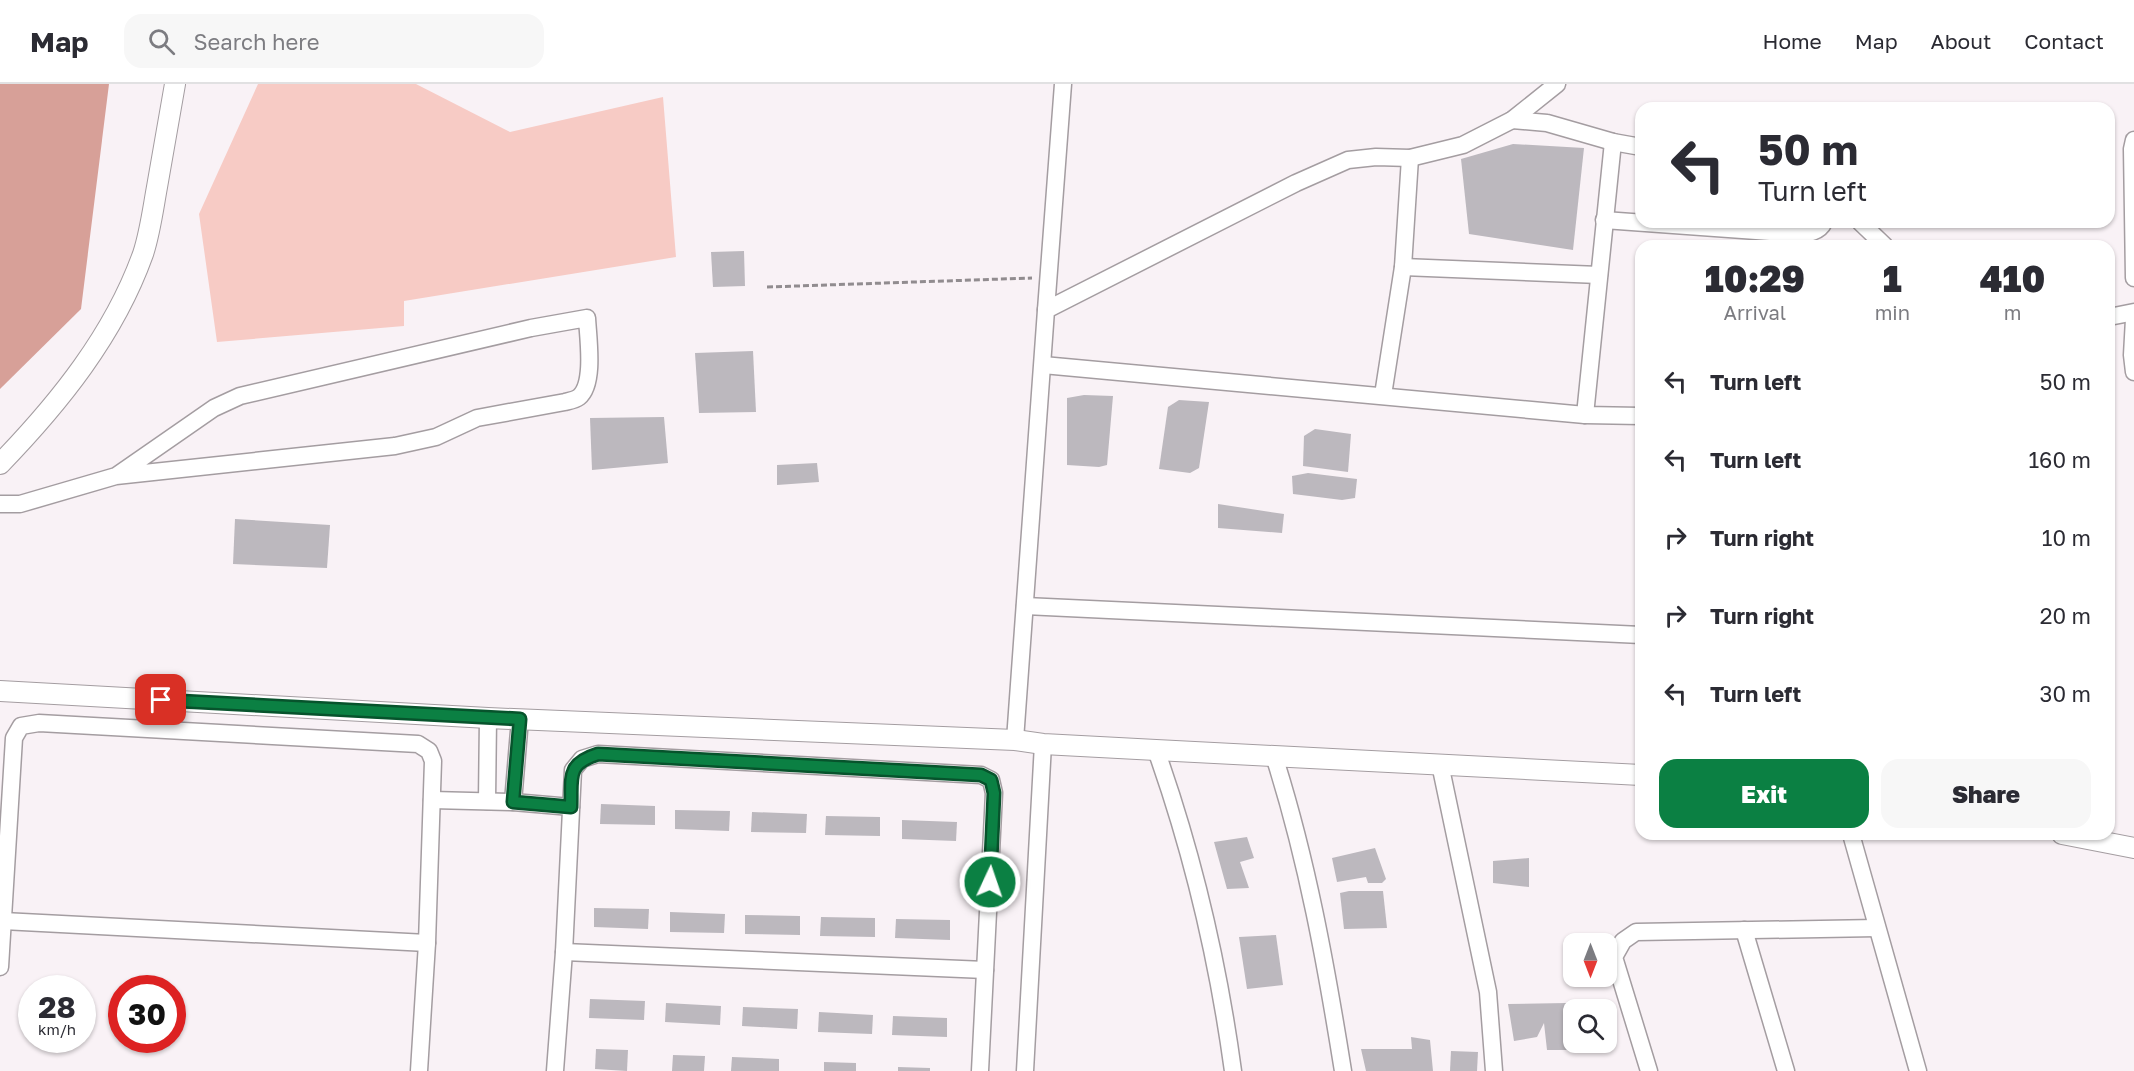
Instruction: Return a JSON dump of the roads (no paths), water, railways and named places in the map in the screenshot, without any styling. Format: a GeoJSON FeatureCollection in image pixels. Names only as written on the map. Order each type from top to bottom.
{"type":"FeatureCollection","features":[{"type":"Feature","properties":{"kind":"street"},"geometry":{"type":"LineString","coordinates":[[0,464],[54,404],[82,367],[112,322],[134,276],[143,253],[152,215],[175,84]]}},
{"type":"Feature","properties":{"kind":"street"},"geometry":{"type":"LineString","coordinates":[[1015,740],[1063,84]]}},
{"type":"Feature","properties":{"kind":"street"},"geometry":{"type":"LineString","coordinates":[[1046,310],[1296,183],[1348,160],[1376,157],[1410,158],[1463,145],[1512,120],[1557,84]]}},
{"type":"Feature","properties":{"kind":"street"},"geometry":{"type":"LineString","coordinates":[[1512,120],[1547,123],[1635,146]]}},
{"type":"Feature","properties":{"kind":"street"},"geometry":{"type":"LineString","coordinates":[[2134,141],[2132,149],[2134,278]]}},
{"type":"Feature","properties":{"kind":"street"},"geometry":{"type":"LineString","coordinates":[[1585,415],[1613,142]]}},
{"type":"Feature","properties":{"kind":"street"},"geometry":{"type":"LineString","coordinates":[[1383,395],[1403,267],[1410,158]]}},
{"type":"Feature","properties":{"kind":"street"},"geometry":{"type":"LineString","coordinates":[[1604,220],[1635,222]]}},
{"type":"Feature","properties":{"kind":"street"},"geometry":{"type":"LineString","coordinates":[[1714,228],[1796,234],[1811,233],[1820,228]]}},
{"type":"Feature","properties":{"kind":"street"},"geometry":{"type":"LineString","coordinates":[[1866,228],[1879,240]]}},
{"type":"Feature","properties":{"kind":"street"},"geometry":{"type":"LineString","coordinates":[[1403,267],[1599,274]]}},
{"type":"Feature","properties":{"kind":"street"},"geometry":{"type":"LineString","coordinates":[[2115,315],[2134,312]]}},
{"type":"Feature","properties":{"kind":"street"},"geometry":{"type":"LineString","coordinates":[[0,504],[20,504],[116,476],[395,446],[436,436],[477,418],[578,398],[585,390],[589,380],[587,318],[531,328],[240,396],[214,408],[116,476]]}},
{"type":"Feature","properties":{"kind":"street"},"geometry":{"type":"LineString","coordinates":[[2134,319],[2132,355],[2134,372]]}},
{"type":"Feature","properties":{"kind":"street"},"geometry":{"type":"LineString","coordinates":[[1043,365],[1585,415],[1635,416]]}},
{"type":"Feature","properties":{"kind":"street"},"geometry":{"type":"LineString","coordinates":[[1025,606],[1635,635]]}},
{"type":"Feature","properties":{"kind":"street"},"geometry":{"type":"LineString","coordinates":[[0,691],[488,718],[1015,740],[1043,744],[1635,775]]}},
{"type":"Feature","properties":{"kind":"street"},"geometry":{"type":"LineString","coordinates":[[487,801],[488,718]]}},
{"type":"Feature","properties":{"kind":"street"},"geometry":{"type":"LineString","coordinates":[[513,802],[520,719]]}},
{"type":"Feature","properties":{"kind":"street"},"geometry":{"type":"LineString","coordinates":[[0,967],[14,738],[21,726],[39,723],[418,744],[429,751],[433,762],[427,943],[418,1071]]}},
{"type":"Feature","properties":{"kind":"street"},"geometry":{"type":"LineString","coordinates":[[1025,1071],[1043,744]]}},
{"type":"Feature","properties":{"kind":"street"},"geometry":{"type":"LineString","coordinates":[[1156,750],[1171,792],[1212,941],[1233,1071]]}},
{"type":"Feature","properties":{"kind":"street"},"geometry":{"type":"LineString","coordinates":[[555,1071],[564,952],[573,770],[582,759],[598,754],[981,775],[991,780],[994,793],[980,1071]]}},
{"type":"Feature","properties":{"kind":"street"},"geometry":{"type":"LineString","coordinates":[[1274,756],[1304,862],[1321,940],[1343,1071]]}},
{"type":"Feature","properties":{"kind":"street"},"geometry":{"type":"LineString","coordinates":[[1440,764],[1488,992],[1494,1071]]}},
{"type":"Feature","properties":{"kind":"street"},"geometry":{"type":"LineString","coordinates":[[432,800],[513,802],[571,807]]}},
{"type":"Feature","properties":{"kind":"street"},"geometry":{"type":"LineString","coordinates":[[1853,840],[1918,1071]]}},
{"type":"Feature","properties":{"kind":"street"},"geometry":{"type":"LineString","coordinates":[[2093,840],[2134,848]]}},
{"type":"Feature","properties":{"kind":"street"},"geometry":{"type":"LineString","coordinates":[[3,921],[427,943]]}},
{"type":"Feature","properties":{"kind":"street"},"geometry":{"type":"LineString","coordinates":[[1649,1071],[1614,957],[1623,941],[1636,932],[1877,928]]}},
{"type":"Feature","properties":{"kind":"street"},"geometry":{"type":"LineString","coordinates":[[1744,930],[1786,1071]]}},
{"type":"Feature","properties":{"kind":"street"},"geometry":{"type":"LineString","coordinates":[[564,952],[985,970]]}}]}
